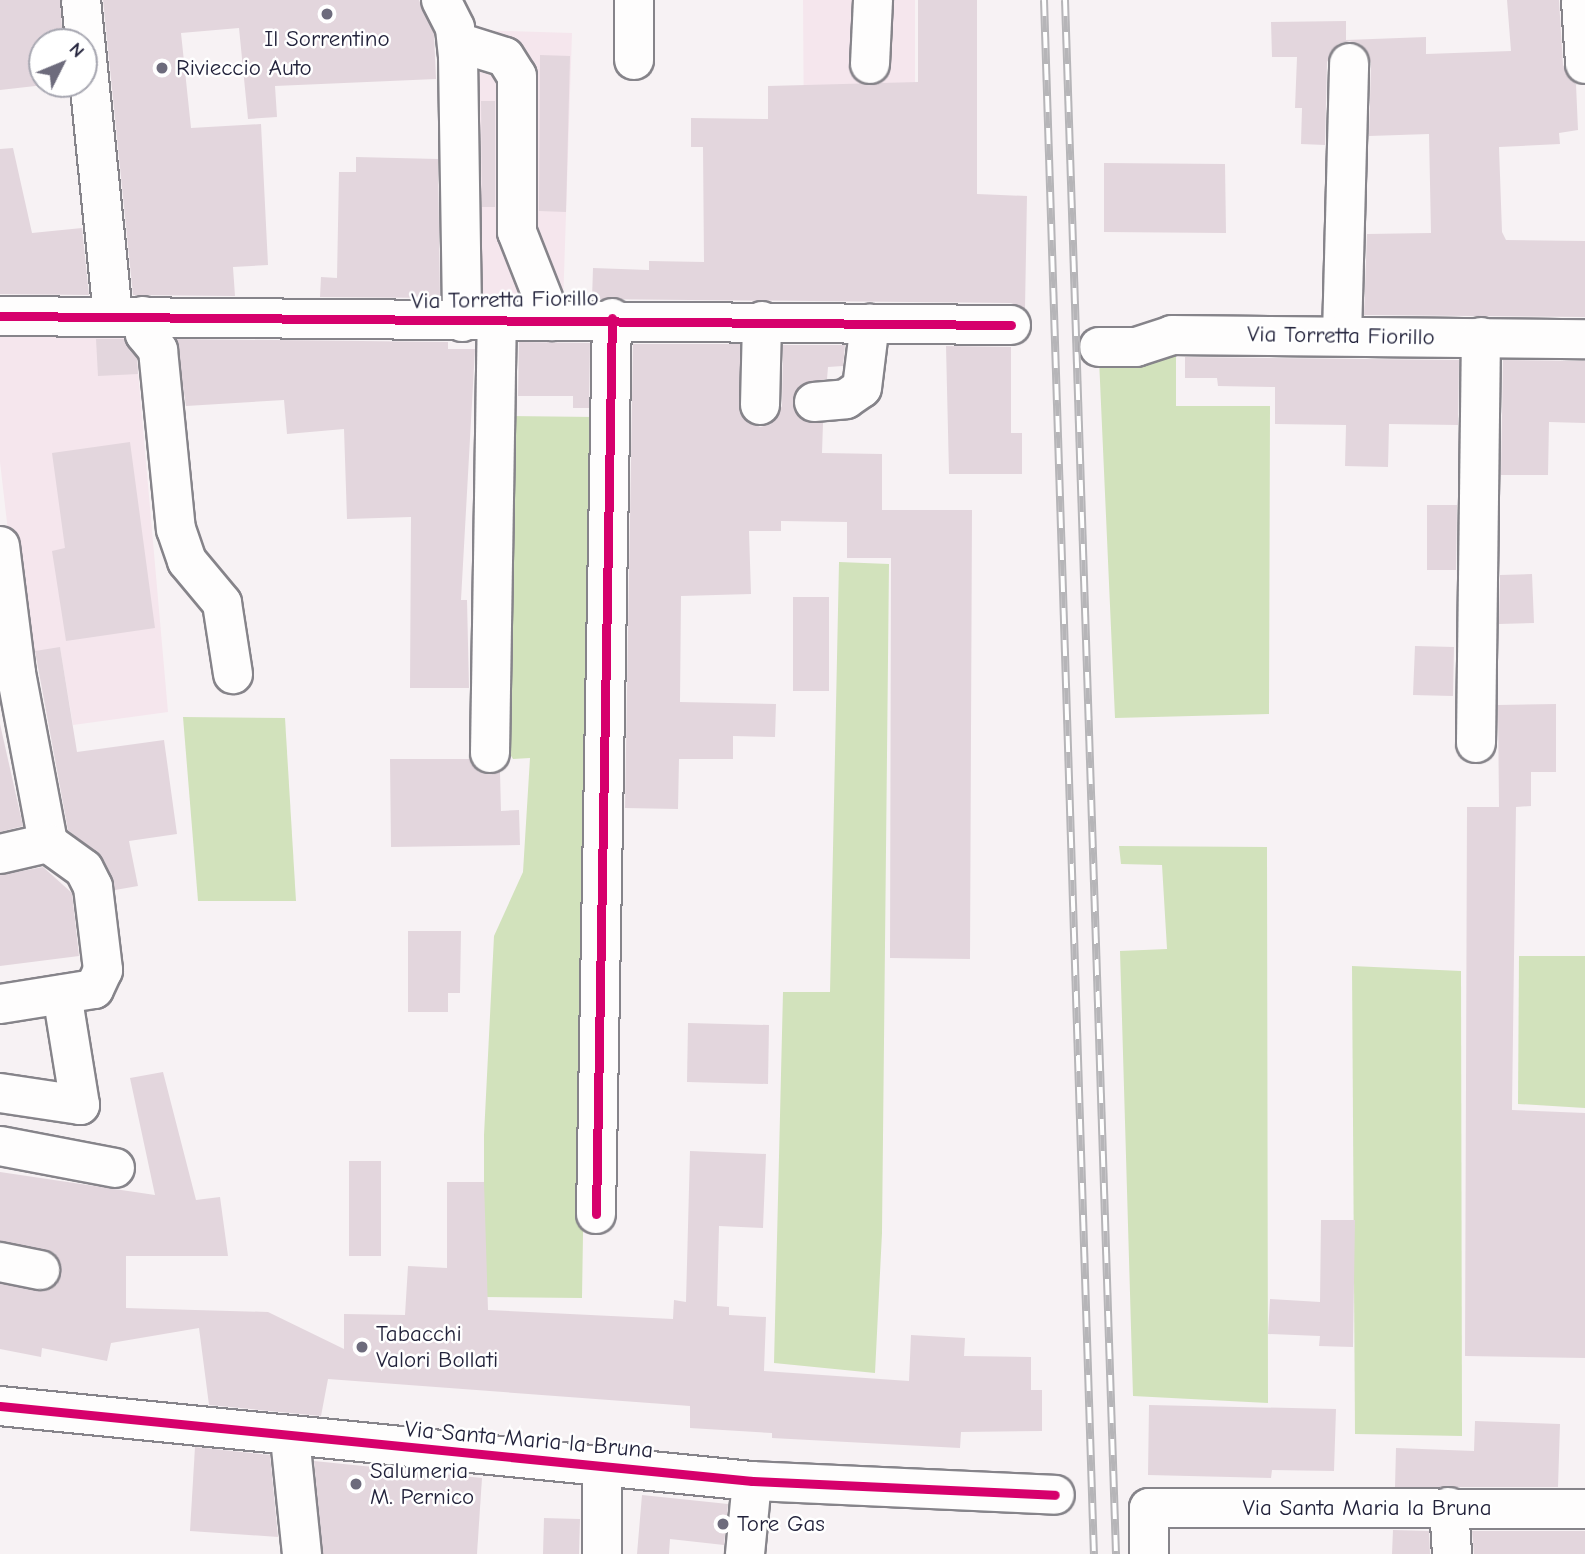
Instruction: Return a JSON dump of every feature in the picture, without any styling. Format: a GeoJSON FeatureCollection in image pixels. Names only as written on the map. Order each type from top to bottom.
{"type":"FeatureCollection","features":[{"type":"Feature","properties":{"kind":"street"},"geometry":{"type":"LineString","coordinates":[[80,0],[128,316],[158,350],[176,529],[187,561],[222,603],[233,674]]}},
{"type":"Feature","properties":{"kind":"street"},"geometry":{"type":"LineString","coordinates":[[441,0],[457,42],[479,322],[490,753]]}},
{"type":"Feature","properties":{"kind":"street"},"geometry":{"type":"LineString","coordinates":[[634,0],[634,60]]}},
{"type":"Feature","properties":{"kind":"street"},"geometry":{"type":"LineString","coordinates":[[870,64],[873,0]]}},
{"type":"Feature","properties":{"kind":"street"},"geometry":{"type":"LineString","coordinates":[[1581,0],[1585,64]]}},
{"type":"Feature","properties":{"kind":"street"},"geometry":{"type":"LineString","coordinates":[[457,42],[505,57],[517,76],[517,232],[552,321]]}},
{"type":"Feature","properties":{"kind":"street"},"geometry":{"type":"LineString","coordinates":[[1342,336],[1349,63]]}},
{"type":"Feature","properties":{"kind":"street","name":"Via Torretta Fiorillo"},"geometry":{"type":"LineString","coordinates":[[0,316],[479,322],[612,318],[1011,326]]}},
{"type":"Feature","properties":{"kind":"street"},"geometry":{"type":"LineString","coordinates":[[596,1214],[612,318]]}},
{"type":"Feature","properties":{"kind":"street"},"geometry":{"type":"LineString","coordinates":[[760,405],[762,321]]}},
{"type":"Feature","properties":{"kind":"street"},"geometry":{"type":"LineString","coordinates":[[814,402],[846,399],[862,388],[870,323]]}},
{"type":"Feature","properties":{"kind":"street","name":"Via Torretta Fiorillo"},"geometry":{"type":"LineString","coordinates":[[1099,347],[1136,346],[1172,335],[1585,339]]}},
{"type":"Feature","properties":{"kind":"street"},"geometry":{"type":"LineString","coordinates":[[1476,743],[1482,337]]}},
{"type":"Feature","properties":{"kind":"street"},"geometry":{"type":"LineString","coordinates":[[0,546],[16,673],[48,843],[84,869],[93,887],[103,970],[94,989],[0,1004]]}},
{"type":"Feature","properties":{"kind":"street"},"geometry":{"type":"LineString","coordinates":[[0,854],[48,843]]}},
{"type":"Feature","properties":{"kind":"street"},"geometry":{"type":"LineString","coordinates":[[0,1093],[80,1105],[62,994]]}},
{"type":"Feature","properties":{"kind":"street"},"geometry":{"type":"LineString","coordinates":[[0,1146],[115,1168]]}},
{"type":"Feature","properties":{"kind":"street"},"geometry":{"type":"LineString","coordinates":[[0,1262],[40,1270]]}},
{"type":"Feature","properties":{"kind":"street","name":"Via Santa Maria la Bruna"},"geometry":{"type":"LineString","coordinates":[[0,1406],[290,1438],[752,1480],[1055,1495]]}},
{"type":"Feature","properties":{"kind":"street"},"geometry":{"type":"LineString","coordinates":[[290,1438],[302,1554]]}},
{"type":"Feature","properties":{"kind":"street"},"geometry":{"type":"LineString","coordinates":[[603,1554],[616,1467]]}},
{"type":"Feature","properties":{"kind":"street"},"geometry":{"type":"LineString","coordinates":[[616,1467],[625,1554]]}},
{"type":"Feature","properties":{"kind":"street"},"geometry":{"type":"LineString","coordinates":[[745,1554],[752,1480]]}},
{"type":"Feature","properties":{"kind":"street"},"geometry":{"type":"LineString","coordinates":[[1449,1507],[1452,1554]]}},
{"type":"Feature","properties":{"kind":"street","name":"Via Santa Maria la Bruna"},"geometry":{"type":"LineString","coordinates":[[1149,1554],[1149,1508],[1585,1509]]}},
{"type":"Feature","properties":{"kind":"shaded area"},"geometry":{"type":"Polygon","coordinates":[[[803,0],[915,0],[915,151],[804,148],[803,0]]]}},
{"type":"Feature","properties":{"kind":"shaded area"},"geometry":{"type":"Polygon","coordinates":[[[471,30],[572,33],[563,305],[469,306],[471,30]]]}},
{"type":"Feature","properties":{"kind":"shaded area"},"geometry":{"type":"Polygon","coordinates":[[[13,324],[134,326],[168,712],[73,725],[60,648],[22,653],[0,462],[0,336],[13,324]]]}},
{"type":"Feature","properties":{"kind":"green space"},"geometry":{"type":"Polygon","coordinates":[[[1176,344],[1176,406],[1270,406],[1269,714],[1115,718],[1099,359],[1119,368],[1176,344]]]}},
{"type":"Feature","properties":{"kind":"green space"},"geometry":{"type":"Polygon","coordinates":[[[509,416],[596,417],[582,1298],[484,1297],[484,1135],[494,936],[523,872],[530,758],[513,759],[503,743],[509,416]]]}},
{"type":"Feature","properties":{"kind":"green space"},"geometry":{"type":"Polygon","coordinates":[[[839,562],[889,564],[882,1233],[875,1373],[774,1363],[783,992],[830,992],[839,562]]]}},
{"type":"Feature","properties":{"kind":"green space"},"geometry":{"type":"Polygon","coordinates":[[[183,717],[285,718],[296,901],[198,901],[183,717]]]}},
{"type":"Feature","properties":{"kind":"green space"},"geometry":{"type":"Polygon","coordinates":[[[1119,846],[1267,847],[1268,1403],[1133,1396],[1120,951],[1167,949],[1162,865],[1121,864],[1119,846]]]}},
{"type":"Feature","properties":{"kind":"green space"},"geometry":{"type":"Polygon","coordinates":[[[1519,956],[1585,956],[1585,1108],[1518,1104],[1519,956]]]}},
{"type":"Feature","properties":{"kind":"green space"},"geometry":{"type":"Polygon","coordinates":[[[1352,966],[1461,971],[1462,1436],[1355,1434],[1352,966]]]}},
{"type":"Feature","properties":{"kind":"building"},"geometry":{"type":"Polygon","coordinates":[[[0,0],[60,0],[62,28],[28,28],[28,87],[0,90],[0,0]]]}},
{"type":"Feature","properties":{"kind":"building"},"geometry":{"type":"Polygon","coordinates":[[[103,0],[419,0],[434,34],[436,79],[275,86],[277,117],[248,119],[239,28],[181,33],[191,128],[261,124],[268,265],[233,267],[235,296],[133,295],[103,0]]]}},
{"type":"Feature","properties":{"kind":"building"},"geometry":{"type":"Polygon","coordinates":[[[918,0],[977,0],[977,194],[1027,196],[1025,309],[1011,303],[592,299],[593,268],[649,270],[649,261],[704,262],[703,147],[691,147],[691,118],[768,119],[768,86],[918,82],[918,0]]]}},
{"type":"Feature","properties":{"kind":"building"},"geometry":{"type":"Polygon","coordinates":[[[1507,0],[1559,0],[1563,65],[1576,84],[1578,130],[1559,133],[1560,144],[1499,147],[1502,232],[1506,240],[1585,241],[1585,317],[1364,315],[1367,234],[1431,233],[1429,134],[1369,136],[1371,63],[1361,45],[1349,41],[1338,44],[1327,62],[1325,145],[1301,144],[1302,108],[1295,108],[1297,57],[1272,57],[1271,22],[1346,21],[1346,40],[1426,37],[1426,54],[1511,51],[1507,0]]]}},
{"type":"Feature","properties":{"kind":"building"},"geometry":{"type":"Polygon","coordinates":[[[540,55],[570,56],[566,212],[539,211],[540,55]]]}},
{"type":"Feature","properties":{"kind":"building"},"geometry":{"type":"Polygon","coordinates":[[[481,101],[495,101],[495,207],[482,207],[481,101]]]}},
{"type":"Feature","properties":{"kind":"building"},"geometry":{"type":"Polygon","coordinates":[[[13,148],[32,233],[82,228],[89,295],[0,294],[0,149],[13,148]]]}},
{"type":"Feature","properties":{"kind":"building"},"geometry":{"type":"Polygon","coordinates":[[[356,157],[438,159],[440,298],[320,297],[321,277],[337,278],[339,172],[356,172],[356,157]]]}},
{"type":"Feature","properties":{"kind":"building"},"geometry":{"type":"Polygon","coordinates":[[[1104,163],[1225,164],[1226,233],[1104,232],[1104,163]]]}},
{"type":"Feature","properties":{"kind":"building"},"geometry":{"type":"Polygon","coordinates":[[[96,339],[124,339],[137,359],[138,374],[98,376],[96,339]]]}},
{"type":"Feature","properties":{"kind":"building"},"geometry":{"type":"Polygon","coordinates":[[[176,339],[448,342],[448,349],[475,349],[461,600],[467,600],[469,688],[410,688],[411,517],[347,519],[344,429],[287,434],[284,400],[186,406],[176,339]]]}},
{"type":"Feature","properties":{"kind":"building"},"geometry":{"type":"Polygon","coordinates":[[[519,342],[590,343],[589,408],[573,408],[573,396],[518,396],[519,342]]]}},
{"type":"Feature","properties":{"kind":"building"},"geometry":{"type":"Polygon","coordinates":[[[633,344],[740,344],[741,415],[760,427],[771,424],[782,406],[783,345],[845,345],[843,366],[828,367],[827,379],[802,384],[794,394],[797,415],[823,423],[822,453],[882,454],[882,510],[972,510],[970,959],[890,958],[891,558],[847,558],[847,522],[781,521],[781,531],[749,531],[751,594],[681,596],[680,702],[776,704],[775,737],[733,736],[733,759],[679,759],[678,809],[625,808],[633,344]]]}},
{"type":"Feature","properties":{"kind":"building"},"geometry":{"type":"Polygon","coordinates":[[[946,346],[1011,347],[1011,433],[1022,433],[1022,474],[949,474],[946,346]]]}},
{"type":"Feature","properties":{"kind":"building"},"geometry":{"type":"Polygon","coordinates":[[[1185,357],[1459,360],[1458,425],[1389,424],[1388,467],[1345,466],[1346,425],[1275,424],[1275,387],[1218,386],[1217,378],[1185,378],[1185,357]]]}},
{"type":"Feature","properties":{"kind":"building"},"geometry":{"type":"Polygon","coordinates":[[[1503,360],[1585,361],[1585,423],[1549,422],[1548,475],[1501,475],[1503,360]]]}},
{"type":"Feature","properties":{"kind":"building"},"geometry":{"type":"Polygon","coordinates":[[[130,442],[155,628],[66,641],[52,551],[65,548],[52,453],[130,442]]]}},
{"type":"Feature","properties":{"kind":"building"},"geometry":{"type":"Polygon","coordinates":[[[1427,505],[1457,505],[1456,570],[1427,570],[1427,505]]]}},
{"type":"Feature","properties":{"kind":"building"},"geometry":{"type":"Polygon","coordinates":[[[1532,574],[1534,623],[1499,624],[1500,575],[1532,574]]]}},
{"type":"Feature","properties":{"kind":"building"},"geometry":{"type":"Polygon","coordinates":[[[793,597],[829,597],[829,691],[793,691],[793,597]]]}},
{"type":"Feature","properties":{"kind":"building"},"geometry":{"type":"Polygon","coordinates":[[[1415,646],[1454,647],[1453,696],[1413,695],[1415,646]]]}},
{"type":"Feature","properties":{"kind":"building"},"geometry":{"type":"Polygon","coordinates":[[[60,647],[77,752],[164,740],[177,834],[129,841],[138,886],[115,890],[103,859],[68,830],[35,651],[60,647]]]}},
{"type":"Feature","properties":{"kind":"building"},"geometry":{"type":"Polygon","coordinates":[[[1556,704],[1556,772],[1531,772],[1531,806],[1516,807],[1512,1110],[1585,1113],[1585,1358],[1465,1356],[1467,807],[1499,807],[1498,705],[1556,704]]]}},
{"type":"Feature","properties":{"kind":"building"},"geometry":{"type":"Polygon","coordinates":[[[0,724],[23,826],[0,832],[0,724]]]}},
{"type":"Feature","properties":{"kind":"building"},"geometry":{"type":"Polygon","coordinates":[[[390,759],[470,759],[479,772],[500,772],[501,811],[519,810],[520,845],[391,847],[390,759]]]}},
{"type":"Feature","properties":{"kind":"building"},"geometry":{"type":"Polygon","coordinates":[[[43,867],[72,893],[79,956],[0,966],[0,875],[43,867]]]}},
{"type":"Feature","properties":{"kind":"building"},"geometry":{"type":"Polygon","coordinates":[[[408,931],[461,931],[460,993],[448,993],[448,1012],[408,1012],[408,931]]]}},
{"type":"Feature","properties":{"kind":"building"},"geometry":{"type":"Polygon","coordinates":[[[688,1023],[769,1025],[768,1084],[687,1082],[688,1023]]]}},
{"type":"Feature","properties":{"kind":"building"},"geometry":{"type":"Polygon","coordinates":[[[163,1072],[196,1200],[220,1197],[228,1256],[126,1256],[126,1308],[268,1312],[344,1349],[344,1314],[405,1315],[408,1266],[447,1268],[447,1182],[484,1182],[488,1310],[673,1319],[674,1300],[686,1302],[690,1151],[766,1154],[763,1228],[719,1226],[717,1306],[729,1307],[729,1315],[766,1317],[764,1371],[909,1381],[911,1335],[965,1338],[964,1356],[1031,1357],[1031,1390],[1042,1390],[1042,1431],[961,1432],[960,1448],[772,1438],[772,1433],[690,1428],[690,1406],[328,1379],[321,1416],[209,1405],[199,1328],[111,1343],[107,1361],[42,1348],[41,1357],[0,1349],[0,1284],[46,1291],[61,1274],[54,1253],[0,1241],[0,1172],[155,1195],[130,1078],[163,1072]]]}},
{"type":"Feature","properties":{"kind":"building"},"geometry":{"type":"Polygon","coordinates":[[[349,1161],[381,1161],[381,1256],[349,1256],[349,1161]]]}},
{"type":"Feature","properties":{"kind":"building"},"geometry":{"type":"Polygon","coordinates":[[[1321,1220],[1355,1220],[1353,1347],[1319,1346],[1320,1336],[1268,1334],[1270,1299],[1320,1302],[1321,1220]]]}},
{"type":"Feature","properties":{"kind":"building"},"geometry":{"type":"Polygon","coordinates":[[[1149,1405],[1336,1409],[1334,1471],[1272,1470],[1271,1478],[1148,1475],[1149,1405]]]}},
{"type":"Feature","properties":{"kind":"building"},"geometry":{"type":"Polygon","coordinates":[[[1475,1421],[1560,1424],[1558,1487],[1395,1487],[1396,1448],[1474,1451],[1475,1421]]]}},
{"type":"Feature","properties":{"kind":"building"},"geometry":{"type":"Polygon","coordinates":[[[195,1447],[270,1455],[278,1537],[190,1531],[195,1447]]]}},
{"type":"Feature","properties":{"kind":"building"},"geometry":{"type":"Polygon","coordinates":[[[314,1461],[482,1478],[477,1554],[323,1554],[314,1461]]]}},
{"type":"Feature","properties":{"kind":"building"},"geometry":{"type":"Polygon","coordinates":[[[642,1495],[728,1504],[724,1545],[670,1539],[669,1554],[637,1554],[642,1495]]]}},
{"type":"Feature","properties":{"kind":"building"},"geometry":{"type":"Polygon","coordinates":[[[544,1518],[580,1519],[579,1554],[543,1554],[544,1518]]]}},
{"type":"Feature","properties":{"kind":"building"},"geometry":{"type":"Polygon","coordinates":[[[1393,1530],[1429,1531],[1430,1554],[1392,1554],[1393,1530]]]}},
{"type":"Feature","properties":{"kind":"building"},"geometry":{"type":"Polygon","coordinates":[[[1472,1531],[1585,1531],[1585,1554],[1474,1554],[1472,1531]]]}},
{"type":"Feature","properties":{"kind":"railway"},"geometry":{"type":"LineString","coordinates":[[1044,0],[1094,1554]]}},
{"type":"Feature","properties":{"kind":"railway"},"geometry":{"type":"LineString","coordinates":[[1065,0],[1116,1554]]}},
{"type":"Feature","properties":{"kind":"cycle path"},"geometry":{"type":"LineString","coordinates":[[0,316],[1011,325]]}},
{"type":"Feature","properties":{"kind":"cycle path"},"geometry":{"type":"LineString","coordinates":[[596,1214],[612,318]]}},
{"type":"Feature","properties":{"kind":"cycle path"},"geometry":{"type":"LineString","coordinates":[[0,1406],[752,1481],[1055,1495]]}},
{"type":"Feature","properties":{"kind":"place","name":"Il Sorrentino"},"geometry":{"type":"Point","coordinates":[327,14]}},
{"type":"Feature","properties":{"kind":"place","name":"Rivieccio Auto"},"geometry":{"type":"Point","coordinates":[162,68]}},
{"type":"Feature","properties":{"kind":"place","name":"Tabacchi Valori Bollati"},"geometry":{"type":"Point","coordinates":[362,1347]}},
{"type":"Feature","properties":{"kind":"place","name":"Salumeria M. Pernico"},"geometry":{"type":"Point","coordinates":[356,1484]}},
{"type":"Feature","properties":{"kind":"place","name":"Tore Gas"},"geometry":{"type":"Point","coordinates":[723,1524]}}]}
